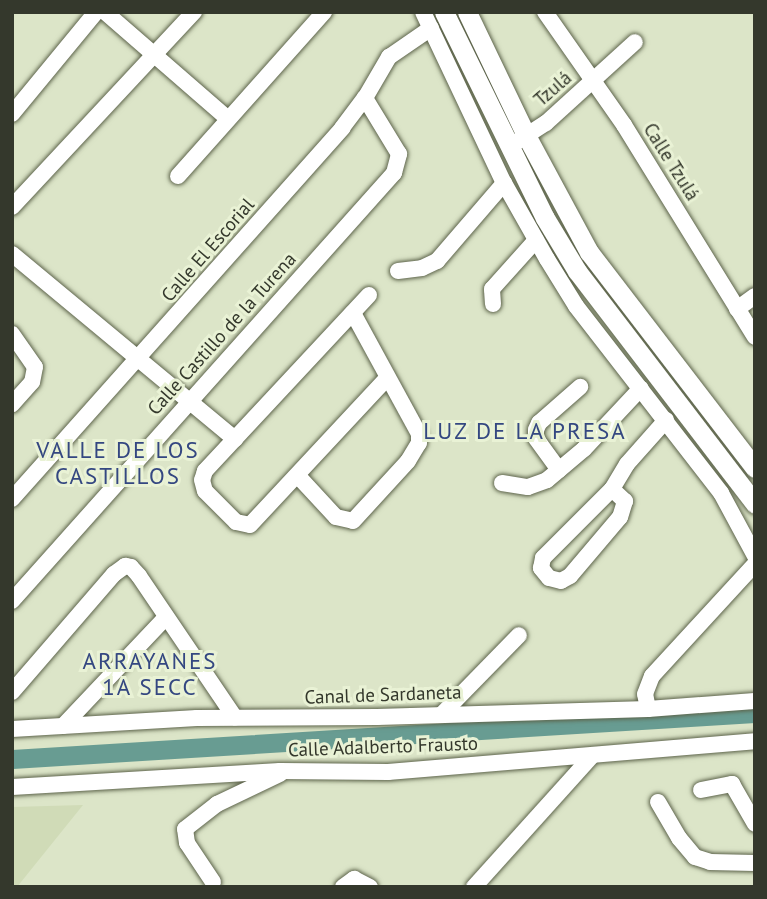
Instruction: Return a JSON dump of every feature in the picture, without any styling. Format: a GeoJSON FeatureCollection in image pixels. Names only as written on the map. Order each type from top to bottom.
{"type":"FeatureCollection","features":[{"type":"Feature","properties":{"kind":"main road"},"geometry":{"type":"LineString","coordinates":[[467,12],[527,137],[589,252]]}},
{"type":"Feature","properties":{"kind":"main road"},"geometry":{"type":"LineString","coordinates":[[438,20],[509,145],[545,218],[577,271],[755,504]]}},
{"type":"Feature","properties":{"kind":"main road"},"geometry":{"type":"LineString","coordinates":[[509,145],[526,154],[568,229],[589,252],[755,468]]}},
{"type":"Feature","properties":{"kind":"street"},"geometry":{"type":"LineString","coordinates":[[12,114],[96,12]]}},
{"type":"Feature","properties":{"kind":"street"},"geometry":{"type":"LineString","coordinates":[[105,12],[227,118]]}},
{"type":"Feature","properties":{"kind":"street"},"geometry":{"type":"LineString","coordinates":[[12,207],[155,57],[194,12]]}},
{"type":"Feature","properties":{"kind":"street"},"geometry":{"type":"LineString","coordinates":[[178,176],[324,12]]}},
{"type":"Feature","properties":{"kind":"street"},"geometry":{"type":"LineString","coordinates":[[423,12],[438,20],[490,154],[536,240],[576,306],[666,419],[726,502],[755,556]]}},
{"type":"Feature","properties":{"kind":"street","name":"Calle Tzulá"},"geometry":{"type":"LineString","coordinates":[[545,12],[594,81],[755,337]]}},
{"type":"Feature","properties":{"kind":"street","name":"Calle El Escorial"},"geometry":{"type":"LineString","coordinates":[[12,499],[139,360],[365,98],[389,57],[438,20]]}},
{"type":"Feature","properties":{"kind":"street","name":"Tzulá"},"geometry":{"type":"LineString","coordinates":[[490,154],[527,137],[594,81],[635,42]]}},
{"type":"Feature","properties":{"kind":"street","name":"Calle Castillo de la Turena"},"geometry":{"type":"LineString","coordinates":[[12,601],[394,173],[399,154],[365,98]]}},
{"type":"Feature","properties":{"kind":"street"},"geometry":{"type":"LineString","coordinates":[[398,271],[422,268],[437,261],[504,183]]}},
{"type":"Feature","properties":{"kind":"street"},"geometry":{"type":"LineString","coordinates":[[493,304],[492,289],[536,240]]}},
{"type":"Feature","properties":{"kind":"street"},"geometry":{"type":"LineString","coordinates":[[12,254],[235,439]]}},
{"type":"Feature","properties":{"kind":"street"},"geometry":{"type":"LineString","coordinates":[[369,295],[205,471],[202,480],[208,496],[236,522],[246,525],[254,522],[387,378]]}},
{"type":"Feature","properties":{"kind":"street"},"geometry":{"type":"LineString","coordinates":[[737,309],[755,296]]}},
{"type":"Feature","properties":{"kind":"street"},"geometry":{"type":"LineString","coordinates":[[298,476],[336,517],[347,522],[357,518],[413,455],[420,438],[353,313]]}},
{"type":"Feature","properties":{"kind":"street"},"geometry":{"type":"LineString","coordinates":[[12,334],[35,367],[32,382],[12,404]]}},
{"type":"Feature","properties":{"kind":"street"},"geometry":{"type":"LineString","coordinates":[[559,470],[536,438],[536,430],[539,422],[580,387]]}},
{"type":"Feature","properties":{"kind":"street"},"geometry":{"type":"LineString","coordinates":[[502,483],[528,487],[538,485],[584,449],[641,388]]}},
{"type":"Feature","properties":{"kind":"street"},"geometry":{"type":"LineString","coordinates":[[611,489],[625,501],[620,517],[569,576],[554,580],[543,573],[541,568],[544,558],[611,489],[627,464],[666,419]]}},
{"type":"Feature","properties":{"kind":"street"},"geometry":{"type":"LineString","coordinates":[[648,709],[645,694],[652,676],[755,564]]}},
{"type":"Feature","properties":{"kind":"street"},"geometry":{"type":"LineString","coordinates":[[12,692],[120,568],[131,567],[235,718]]}},
{"type":"Feature","properties":{"kind":"street"},"geometry":{"type":"LineString","coordinates":[[63,726],[166,617]]}},
{"type":"Feature","properties":{"kind":"street"},"geometry":{"type":"LineString","coordinates":[[442,714],[519,635]]}},
{"type":"Feature","properties":{"kind":"street","name":"Canal de Sardaneta"},"geometry":{"type":"LineString","coordinates":[[12,729],[235,718],[295,719],[648,709],[755,701]]}},
{"type":"Feature","properties":{"kind":"street","name":"Calle Adalberto Frausto"},"geometry":{"type":"LineString","coordinates":[[12,787],[285,771],[388,772],[591,757],[755,741]]}},
{"type":"Feature","properties":{"kind":"street"},"geometry":{"type":"LineString","coordinates":[[474,887],[591,757]]}},
{"type":"Feature","properties":{"kind":"street"},"geometry":{"type":"LineString","coordinates":[[213,882],[187,843],[185,829],[217,804],[285,771]]}},
{"type":"Feature","properties":{"kind":"street"},"geometry":{"type":"LineString","coordinates":[[701,790],[732,784],[755,824]]}},
{"type":"Feature","properties":{"kind":"street"},"geometry":{"type":"LineString","coordinates":[[658,802],[679,838],[695,857],[710,862],[755,863]]}},
{"type":"Feature","properties":{"kind":"street"},"geometry":{"type":"LineString","coordinates":[[343,887],[354,878],[367,884]]}},
{"type":"Feature","properties":{"kind":"shaded area"},"geometry":{"type":"Polygon","coordinates":[[[83,805],[17,887],[12,887],[12,807],[83,805]]]}},
{"type":"Feature","properties":{"kind":"waterway"},"geometry":{"type":"LineString","coordinates":[[12,759],[755,713]]}},
{"type":"Feature","properties":{"kind":"district","name":"LUZ DE LA PRESA"},"geometry":{"type":"Point","coordinates":[525,431]}},
{"type":"Feature","properties":{"kind":"district","name":"VALLE DE LOS CASTILLOS"},"geometry":{"type":"Point","coordinates":[118,463]}},
{"type":"Feature","properties":{"kind":"district","name":"ARRAYANES 1A SECC"},"geometry":{"type":"Point","coordinates":[150,674]}}]}
